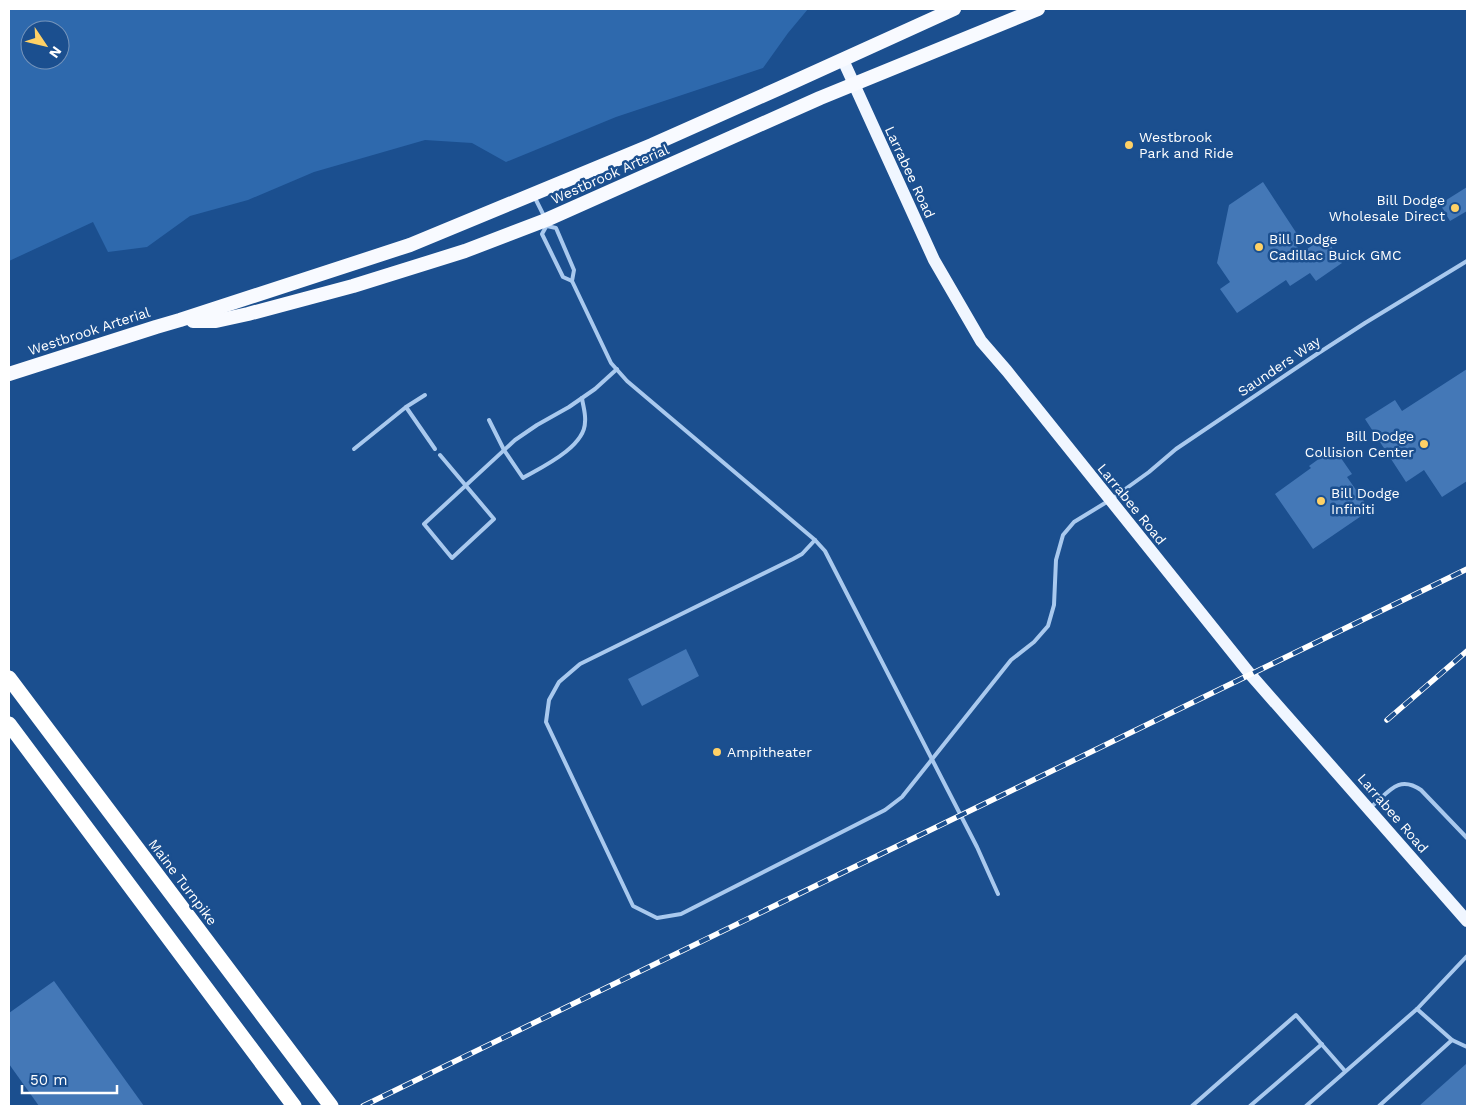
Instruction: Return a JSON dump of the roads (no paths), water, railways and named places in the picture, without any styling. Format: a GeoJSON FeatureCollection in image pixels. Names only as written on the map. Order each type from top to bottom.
{"type":"FeatureCollection","features":[{"type":"Feature","properties":{"kind":"highway","name":"Westbrook Arterial"},"geometry":{"type":"LineString","coordinates":[[9,374],[410,245],[652,145],[954,9]]}},
{"type":"Feature","properties":{"kind":"highway","name":"Westbrook Arterial"},"geometry":{"type":"LineString","coordinates":[[180,320],[216,321],[240,316],[353,286],[547,223],[854,84],[1038,9]]}},
{"type":"Feature","properties":{"kind":"highway","name":"Maine Turnpike"},"geometry":{"type":"LineString","coordinates":[[9,678],[331,1106]]}},
{"type":"Feature","properties":{"kind":"highway"},"geometry":{"type":"LineString","coordinates":[[9,724],[294,1106]]}},
{"type":"Feature","properties":{"kind":"main road","name":"Larrabee Road"},"geometry":{"type":"LineString","coordinates":[[843,60],[934,260],[980,341],[1007,371],[1250,674],[1467,921]]}},
{"type":"Feature","properties":{"kind":"lane"},"geometry":{"type":"LineString","coordinates":[[534,195],[547,223],[556,228],[574,270],[572,281]]}},
{"type":"Feature","properties":{"kind":"lane"},"geometry":{"type":"LineString","coordinates":[[547,223],[542,234],[563,276],[572,281],[611,363],[635,387],[815,540],[824,551],[977,847],[998,894]]}},
{"type":"Feature","properties":{"kind":"lane","name":"Saunders Way"},"geometry":{"type":"LineString","coordinates":[[815,540],[802,554],[793,560],[580,664],[559,682],[549,700],[546,722],[633,906],[657,918],[681,914],[885,810],[902,797],[1011,660],[1034,642],[1048,626],[1054,605],[1056,560],[1063,534],[1074,522],[1110,500],[1149,472],[1176,449],[1223,417],[1365,323],[1467,261]]}},
{"type":"Feature","properties":{"kind":"lane"},"geometry":{"type":"LineString","coordinates":[[440,455],[465,485],[494,519],[452,558],[424,524],[465,485],[515,440],[569,407],[595,389],[617,370]]}},
{"type":"Feature","properties":{"kind":"lane"},"geometry":{"type":"LineString","coordinates":[[354,449],[406,407],[425,395]]}},
{"type":"Feature","properties":{"kind":"lane"},"geometry":{"type":"LineString","coordinates":[[489,420],[504,450],[523,478],[562,456],[579,439],[586,423],[582,398]]}},
{"type":"Feature","properties":{"kind":"lane"},"geometry":{"type":"LineString","coordinates":[[406,407],[435,449]]}},
{"type":"Feature","properties":{"kind":"lane"},"geometry":{"type":"LineString","coordinates":[[1370,809],[1397,785],[1406,783],[1414,785],[1467,838]]}},
{"type":"Feature","properties":{"kind":"lane"},"geometry":{"type":"LineString","coordinates":[[1306,1106],[1417,1008],[1467,956]]}},
{"type":"Feature","properties":{"kind":"lane"},"geometry":{"type":"LineString","coordinates":[[1417,1008],[1452,1040],[1467,1047]]}},
{"type":"Feature","properties":{"kind":"lane"},"geometry":{"type":"LineString","coordinates":[[1192,1106],[1296,1015],[1345,1072]]}},
{"type":"Feature","properties":{"kind":"lane"},"geometry":{"type":"LineString","coordinates":[[1379,1106],[1452,1040]]}},
{"type":"Feature","properties":{"kind":"lane"},"geometry":{"type":"LineString","coordinates":[[1250,1106],[1322,1044]]}},
{"type":"Feature","properties":{"kind":"railway"},"geometry":{"type":"LineString","coordinates":[[363,1106],[1467,569]]}},
{"type":"Feature","properties":{"kind":"railway"},"geometry":{"type":"LineString","coordinates":[[1387,720],[1467,651]]}},
{"type":"Feature","properties":{"kind":"place","name":"Westbrook Park and Ride"},"geometry":{"type":"Point","coordinates":[1129,145]}},
{"type":"Feature","properties":{"kind":"place","name":"Bill Dodge Wholesale Direct"},"geometry":{"type":"Point","coordinates":[1455,208]}},
{"type":"Feature","properties":{"kind":"place","name":"Bill Dodge Cadillac Buick GMC"},"geometry":{"type":"Point","coordinates":[1259,247]}},
{"type":"Feature","properties":{"kind":"place","name":"Bill Dodge Collision Center"},"geometry":{"type":"Point","coordinates":[1424,444]}},
{"type":"Feature","properties":{"kind":"place","name":"Bill Dodge Infiniti"},"geometry":{"type":"Point","coordinates":[1321,501]}},
{"type":"Feature","properties":{"kind":"place","name":"Ampitheater"},"geometry":{"type":"Point","coordinates":[717,752]}}]}
